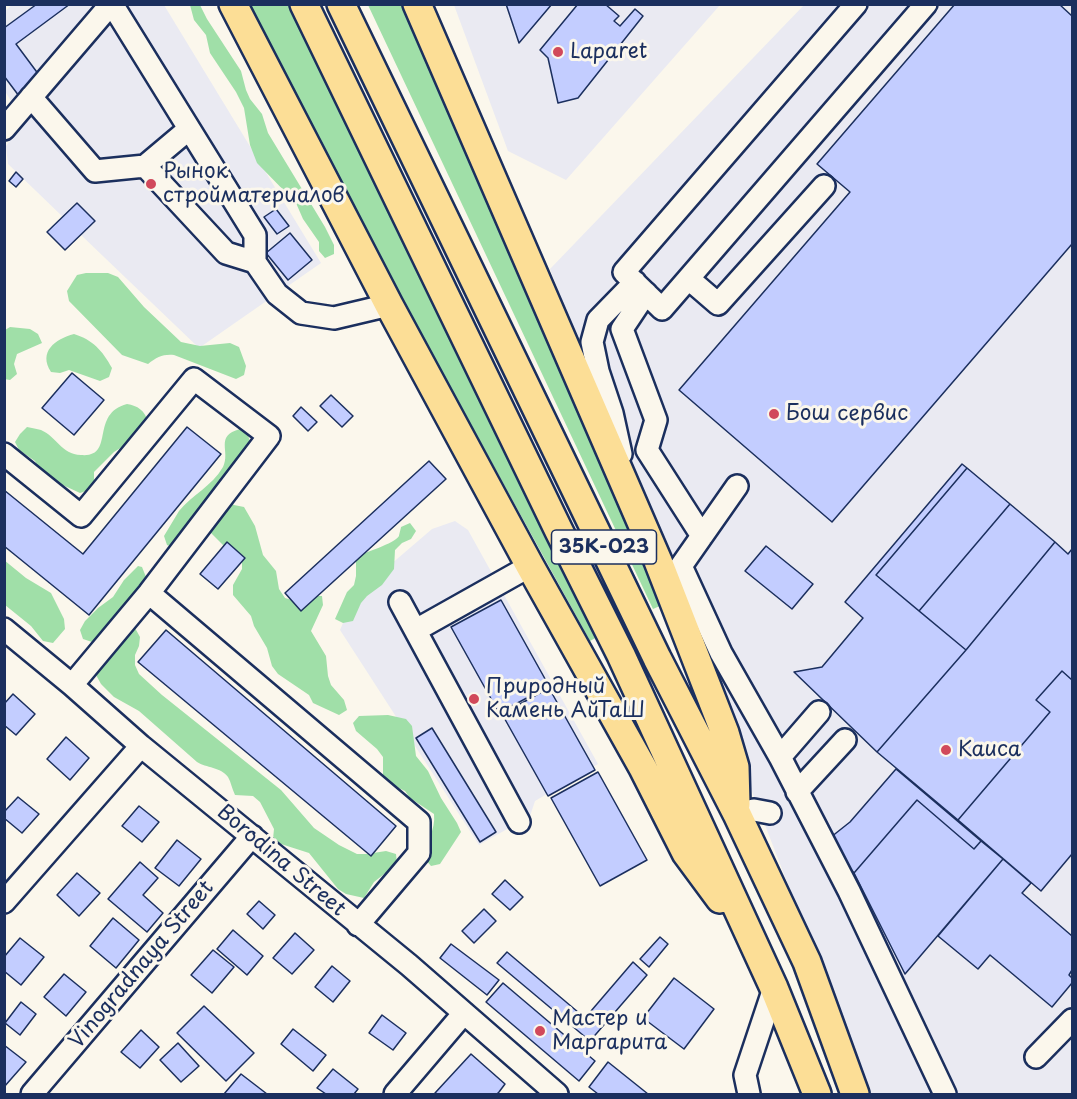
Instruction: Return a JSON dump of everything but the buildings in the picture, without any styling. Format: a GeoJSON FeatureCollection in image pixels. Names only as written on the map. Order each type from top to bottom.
{"type":"FeatureCollection","features":[{"type":"Feature","properties":{"kind":"main road"},"geometry":{"type":"LineString","coordinates":[[234,4],[389,305],[530,566],[643,768],[686,852],[752,941]]}},
{"type":"Feature","properties":{"kind":"main road","name":"35К-023"},"geometry":{"type":"LineString","coordinates":[[304,4],[621,655],[774,988],[817,1095]]}},
{"type":"Feature","properties":{"kind":"main road","name":"35К-023"},"geometry":{"type":"LineString","coordinates":[[341,4],[657,658],[737,814],[807,962],[855,1095]]}},
{"type":"Feature","properties":{"kind":"main road"},"geometry":{"type":"LineString","coordinates":[[417,4],[635,507],[674,575],[692,648],[725,733],[735,767],[737,814]]}},
{"type":"Feature","properties":{"kind":"street"},"geometry":{"type":"LineString","coordinates":[[4,129],[112,4],[255,235],[255,262],[277,294],[301,313],[334,318],[389,305]]}},
{"type":"Feature","properties":{"kind":"street"},"geometry":{"type":"LineString","coordinates":[[856,4],[624,272],[662,309],[926,4]]}},
{"type":"Feature","properties":{"kind":"street"},"geometry":{"type":"LineString","coordinates":[[31,97],[95,171],[145,166],[189,129]]}},
{"type":"Feature","properties":{"kind":"street"},"geometry":{"type":"LineString","coordinates":[[145,166],[226,253],[255,262]]}},
{"type":"Feature","properties":{"kind":"street"},"geometry":{"type":"LineString","coordinates":[[688,279],[718,304],[824,186]]}},
{"type":"Feature","properties":{"kind":"street"},"geometry":{"type":"LineString","coordinates":[[635,507],[592,342],[598,320],[640,288]]}},
{"type":"Feature","properties":{"kind":"street"},"geometry":{"type":"LineString","coordinates":[[640,288],[622,329],[656,420],[647,450],[702,536]]}},
{"type":"Feature","properties":{"kind":"street"},"geometry":{"type":"LineString","coordinates":[[4,454],[81,516],[194,379],[269,436],[148,593],[72,685]]}},
{"type":"Feature","properties":{"kind":"street"},"geometry":{"type":"LineString","coordinates":[[738,486],[674,575],[780,757],[849,891],[945,1095]]}},
{"type":"Feature","properties":{"kind":"street"},"geometry":{"type":"LineString","coordinates":[[416,630],[530,566]]}},
{"type":"Feature","properties":{"kind":"street"},"geometry":{"type":"LineString","coordinates":[[148,593],[420,822],[419,853],[358,925]]}},
{"type":"Feature","properties":{"kind":"street"},"geometry":{"type":"LineString","coordinates":[[400,602],[519,822]]}},
{"type":"Feature","properties":{"kind":"street","name":"Borodina Street"},"geometry":{"type":"LineString","coordinates":[[4,629],[141,746],[409,965],[557,1095]]}},
{"type":"Feature","properties":{"kind":"street"},"geometry":{"type":"LineString","coordinates":[[692,648],[721,653]]}},
{"type":"Feature","properties":{"kind":"street"},"geometry":{"type":"LineString","coordinates":[[780,757],[819,712]]}},
{"type":"Feature","properties":{"kind":"street"},"geometry":{"type":"LineString","coordinates":[[797,792],[845,740]]}},
{"type":"Feature","properties":{"kind":"street"},"geometry":{"type":"LineString","coordinates":[[4,902],[141,746]]}},
{"type":"Feature","properties":{"kind":"street"},"geometry":{"type":"LineString","coordinates":[[737,814],[754,810],[770,813]]}},
{"type":"Feature","properties":{"kind":"street","name":"Vinogradnaya Street"},"geometry":{"type":"LineString","coordinates":[[32,1095],[252,837]]}},
{"type":"Feature","properties":{"kind":"street"},"geometry":{"type":"LineString","coordinates":[[749,1095],[745,1075],[774,988]]}},
{"type":"Feature","properties":{"kind":"street"},"geometry":{"type":"LineString","coordinates":[[395,1095],[464,1013]]}},
{"type":"Feature","properties":{"kind":"street"},"geometry":{"type":"LineString","coordinates":[[1036,1057],[1072,1020]]}},
{"type":"Feature","properties":{"kind":"shaded area","name":"Рынок стройматериалов"},"geometry":{"type":"Polygon","coordinates":[[[13,4],[164,5],[321,263],[199,348],[81,235],[95,221],[78,204],[63,217],[8,164],[6,146],[23,121],[5,91],[4,12],[13,4]]]}},
{"type":"Feature","properties":{"kind":"shaded area"},"geometry":{"type":"Polygon","coordinates":[[[454,5],[720,5],[566,180],[508,151],[454,5]]]}},
{"type":"Feature","properties":{"kind":"shaded area"},"geometry":{"type":"Polygon","coordinates":[[[804,5],[1072,5],[1072,1094],[869,1094],[550,269],[804,5]]]}},
{"type":"Feature","properties":{"kind":"shaded area"},"geometry":{"type":"Polygon","coordinates":[[[455,521],[468,530],[598,764],[535,801],[530,816],[479,845],[340,630],[355,595],[432,529],[455,521]]]}},
{"type":"Feature","properties":{"kind":"green space"},"geometry":{"type":"Polygon","coordinates":[[[190,5],[200,5],[241,71],[250,99],[262,114],[268,133],[325,227],[334,245],[334,254],[325,258],[319,251],[319,242],[303,219],[296,203],[257,163],[250,145],[244,108],[210,53],[206,35],[194,20],[190,5]]]}},
{"type":"Feature","properties":{"kind":"green space"},"geometry":{"type":"Polygon","coordinates":[[[240,5],[289,5],[599,636],[590,641],[240,5]]]}},
{"type":"Feature","properties":{"kind":"green space"},"geometry":{"type":"Polygon","coordinates":[[[368,5],[408,5],[662,605],[653,609],[368,5]]]}},
{"type":"Feature","properties":{"kind":"green space"},"geometry":{"type":"Polygon","coordinates":[[[108,273],[118,277],[144,307],[181,342],[200,346],[230,343],[239,347],[246,366],[244,375],[236,379],[174,355],[160,356],[148,364],[122,355],[69,301],[67,291],[77,275],[108,273]]]}},
{"type":"Feature","properties":{"kind":"green space"},"geometry":{"type":"Polygon","coordinates":[[[10,327],[30,329],[38,334],[42,343],[17,354],[14,364],[17,374],[10,380],[4,379],[5,330],[10,327]]]}},
{"type":"Feature","properties":{"kind":"green space"},"geometry":{"type":"Polygon","coordinates":[[[74,334],[87,339],[101,351],[112,368],[109,377],[100,381],[69,370],[60,373],[51,372],[46,358],[50,347],[74,334]]]}},
{"type":"Feature","properties":{"kind":"green space"},"geometry":{"type":"Polygon","coordinates":[[[127,404],[140,409],[148,421],[131,444],[114,452],[94,472],[94,482],[89,490],[80,493],[54,481],[39,469],[35,461],[19,450],[15,442],[27,427],[41,430],[69,452],[81,455],[91,454],[98,450],[109,417],[116,409],[127,404]]]}},
{"type":"Feature","properties":{"kind":"green space"},"geometry":{"type":"Polygon","coordinates":[[[240,429],[248,435],[251,445],[226,500],[244,507],[255,526],[263,555],[276,571],[279,589],[285,598],[295,601],[312,596],[322,596],[323,605],[311,631],[326,656],[331,685],[344,700],[347,710],[339,715],[313,703],[309,695],[278,674],[272,666],[267,648],[251,616],[233,595],[233,585],[242,569],[242,555],[235,549],[225,547],[209,531],[175,548],[167,545],[164,536],[179,511],[218,474],[225,461],[225,440],[232,432],[240,429]]]}},
{"type":"Feature","properties":{"kind":"green space"},"geometry":{"type":"Polygon","coordinates":[[[410,523],[416,531],[411,539],[402,543],[395,550],[394,569],[382,585],[361,603],[353,621],[343,623],[335,619],[347,592],[354,585],[356,557],[396,539],[401,527],[410,523]]]}},
{"type":"Feature","properties":{"kind":"green space"},"geometry":{"type":"Polygon","coordinates":[[[4,560],[26,578],[51,593],[64,619],[65,629],[53,643],[43,641],[31,626],[5,605],[4,560]]]}},
{"type":"Feature","properties":{"kind":"green space"},"geometry":{"type":"Polygon","coordinates":[[[138,566],[142,567],[146,577],[120,617],[111,620],[106,629],[92,642],[83,639],[80,630],[85,621],[113,597],[124,580],[138,566]]]}},
{"type":"Feature","properties":{"kind":"green space"},"geometry":{"type":"Polygon","coordinates":[[[126,626],[135,628],[140,637],[135,655],[135,665],[139,674],[281,790],[314,828],[357,854],[386,851],[396,854],[397,864],[374,882],[364,898],[346,894],[338,889],[309,853],[273,839],[274,829],[260,802],[253,796],[235,795],[225,774],[197,762],[139,711],[114,697],[101,684],[96,675],[98,666],[126,626]]]}},
{"type":"Feature","properties":{"kind":"green space"},"geometry":{"type":"Polygon","coordinates":[[[388,715],[406,719],[412,726],[416,756],[428,771],[461,832],[440,864],[431,866],[425,859],[434,814],[410,798],[405,791],[388,783],[383,776],[383,757],[356,731],[353,723],[359,716],[388,715]]]}},
{"type":"Feature","properties":{"kind":"place","name":"Laparet"},"geometry":{"type":"Point","coordinates":[558,52]}},
{"type":"Feature","properties":{"kind":"place","name":"Рынок стройматериалов"},"geometry":{"type":"Point","coordinates":[151,184]}},
{"type":"Feature","properties":{"kind":"place","name":"Бош сервис"},"geometry":{"type":"Point","coordinates":[774,414]}},
{"type":"Feature","properties":{"kind":"place","name":"Природный Камень АйТаШ"},"geometry":{"type":"Point","coordinates":[474,699]}},
{"type":"Feature","properties":{"kind":"place","name":"Каиса"},"geometry":{"type":"Point","coordinates":[946,750]}},
{"type":"Feature","properties":{"kind":"place","name":"Мастер и Маргарита"},"geometry":{"type":"Point","coordinates":[540,1031]}}]}
